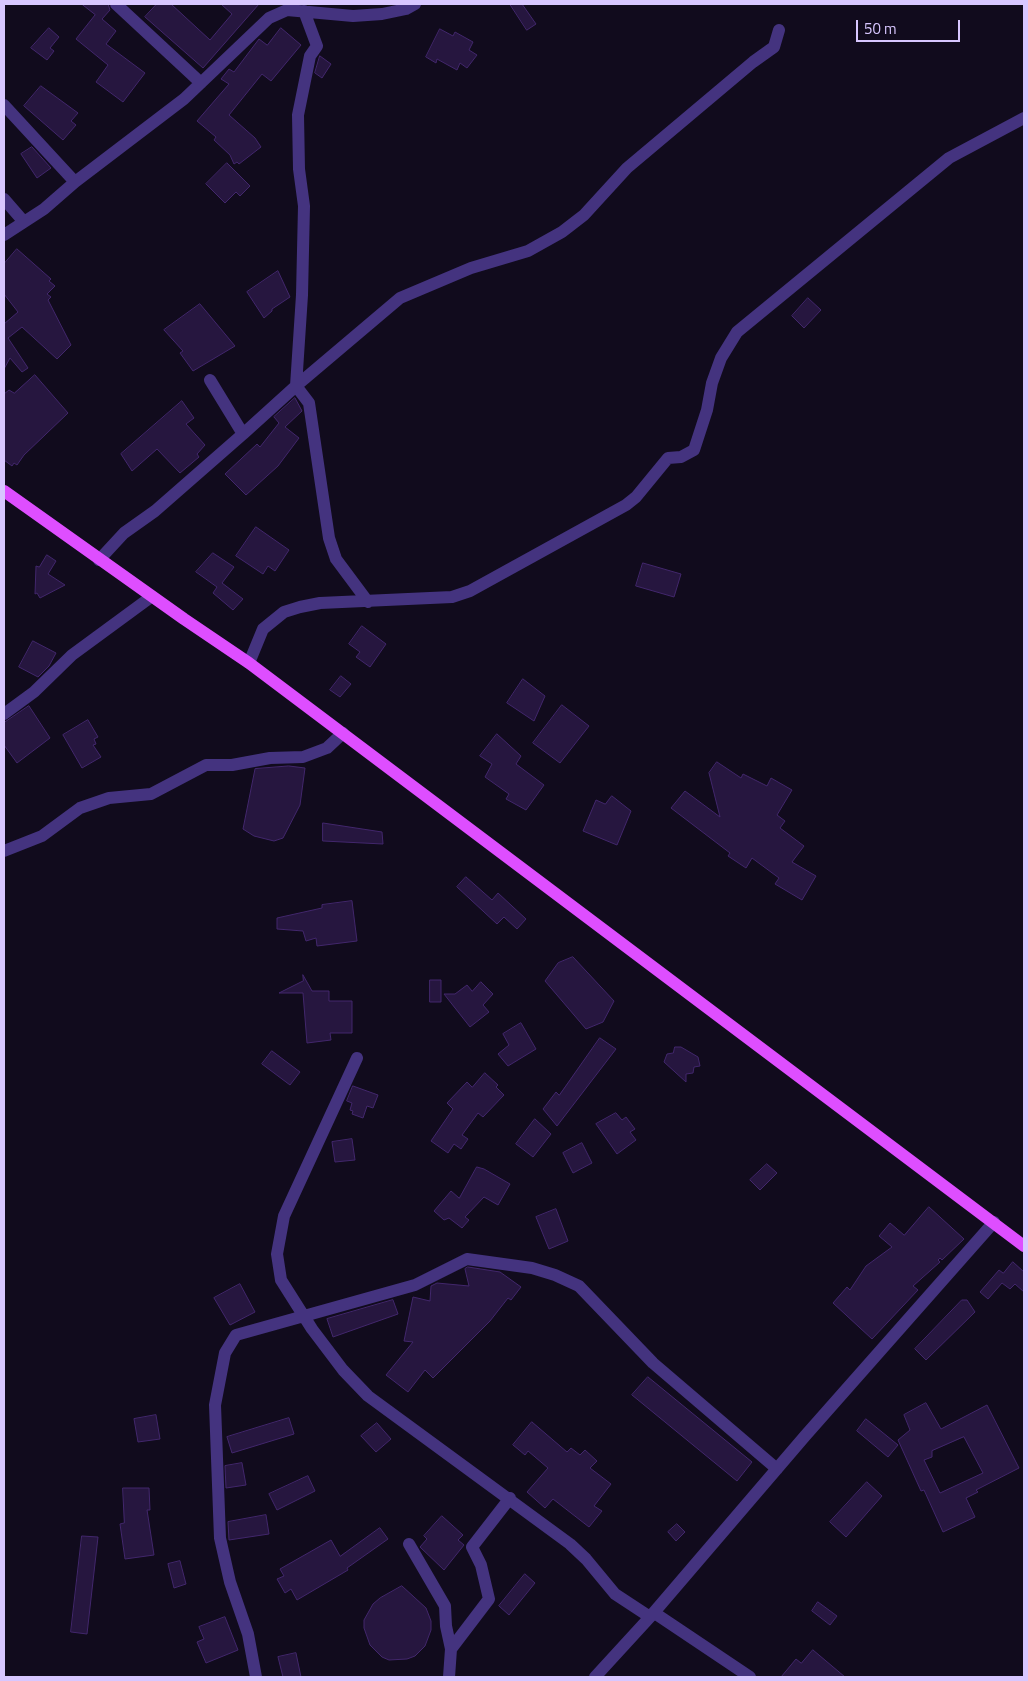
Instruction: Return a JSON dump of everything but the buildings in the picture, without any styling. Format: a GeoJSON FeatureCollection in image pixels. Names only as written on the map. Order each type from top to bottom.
{"type":"FeatureCollection","features":[{"type":"Feature","properties":{"kind":"main road"},"geometry":{"type":"LineString","coordinates":[[4,491],[151,597],[250,663],[1024,1246]]}},
{"type":"Feature","properties":{"kind":"street"},"geometry":{"type":"LineString","coordinates":[[116,4],[201,83]]}},
{"type":"Feature","properties":{"kind":"street"},"geometry":{"type":"LineString","coordinates":[[4,234],[44,209],[201,83],[270,18],[287,10],[353,16],[382,14],[415,4]]}},
{"type":"Feature","properties":{"kind":"street"},"geometry":{"type":"LineString","coordinates":[[304,11],[318,46],[310,56],[298,115],[299,169],[304,206],[302,295],[296,386],[309,403],[329,538],[336,559],[368,602]]}},
{"type":"Feature","properties":{"kind":"street"},"geometry":{"type":"LineString","coordinates":[[99,560],[124,533],[155,512],[296,386],[400,298],[471,268],[528,251],[562,232],[584,215],[627,168],[752,62],[774,47],[780,30]]}},
{"type":"Feature","properties":{"kind":"street"},"geometry":{"type":"LineString","coordinates":[[4,105],[76,182]]}},
{"type":"Feature","properties":{"kind":"street"},"geometry":{"type":"LineString","coordinates":[[250,663],[263,629],[284,612],[320,603],[452,597],[470,590],[626,505],[636,497],[668,458],[681,457],[694,450],[707,410],[712,383],[721,358],[737,332],[949,158],[1024,118]]}},
{"type":"Feature","properties":{"kind":"street"},"geometry":{"type":"LineString","coordinates":[[4,199],[24,222]]}},
{"type":"Feature","properties":{"kind":"street"},"geometry":{"type":"LineString","coordinates":[[210,380],[243,434]]}},
{"type":"Feature","properties":{"kind":"street"},"geometry":{"type":"LineString","coordinates":[[4,714],[34,692],[72,655],[151,597]]}},
{"type":"Feature","properties":{"kind":"street"},"geometry":{"type":"LineString","coordinates":[[4,851],[42,836],[80,808],[109,798],[151,794],[206,766],[232,765],[270,758],[304,757],[327,748],[342,733]]}},
{"type":"Feature","properties":{"kind":"street"},"geometry":{"type":"LineString","coordinates":[[357,1058],[284,1216],[277,1254],[281,1280],[343,1370],[368,1396],[390,1414],[510,1498],[570,1544],[586,1559],[605,1585],[615,1594],[656,1614],[750,1677]]}},
{"type":"Feature","properties":{"kind":"street"},"geometry":{"type":"LineString","coordinates":[[595,1677],[654,1613],[777,1469],[994,1222]]}},
{"type":"Feature","properties":{"kind":"street"},"geometry":{"type":"LineString","coordinates":[[256,1677],[248,1634],[230,1582],[220,1538],[215,1405],[225,1353],[236,1335],[415,1285],[468,1259],[532,1268],[555,1274],[579,1286],[653,1363],[777,1469]]}},
{"type":"Feature","properties":{"kind":"street"},"geometry":{"type":"LineString","coordinates":[[451,1649],[489,1599],[485,1579],[472,1547],[510,1498]]}},
{"type":"Feature","properties":{"kind":"street"},"geometry":{"type":"LineString","coordinates":[[409,1544],[444,1606],[451,1649],[449,1677]]}}]}
